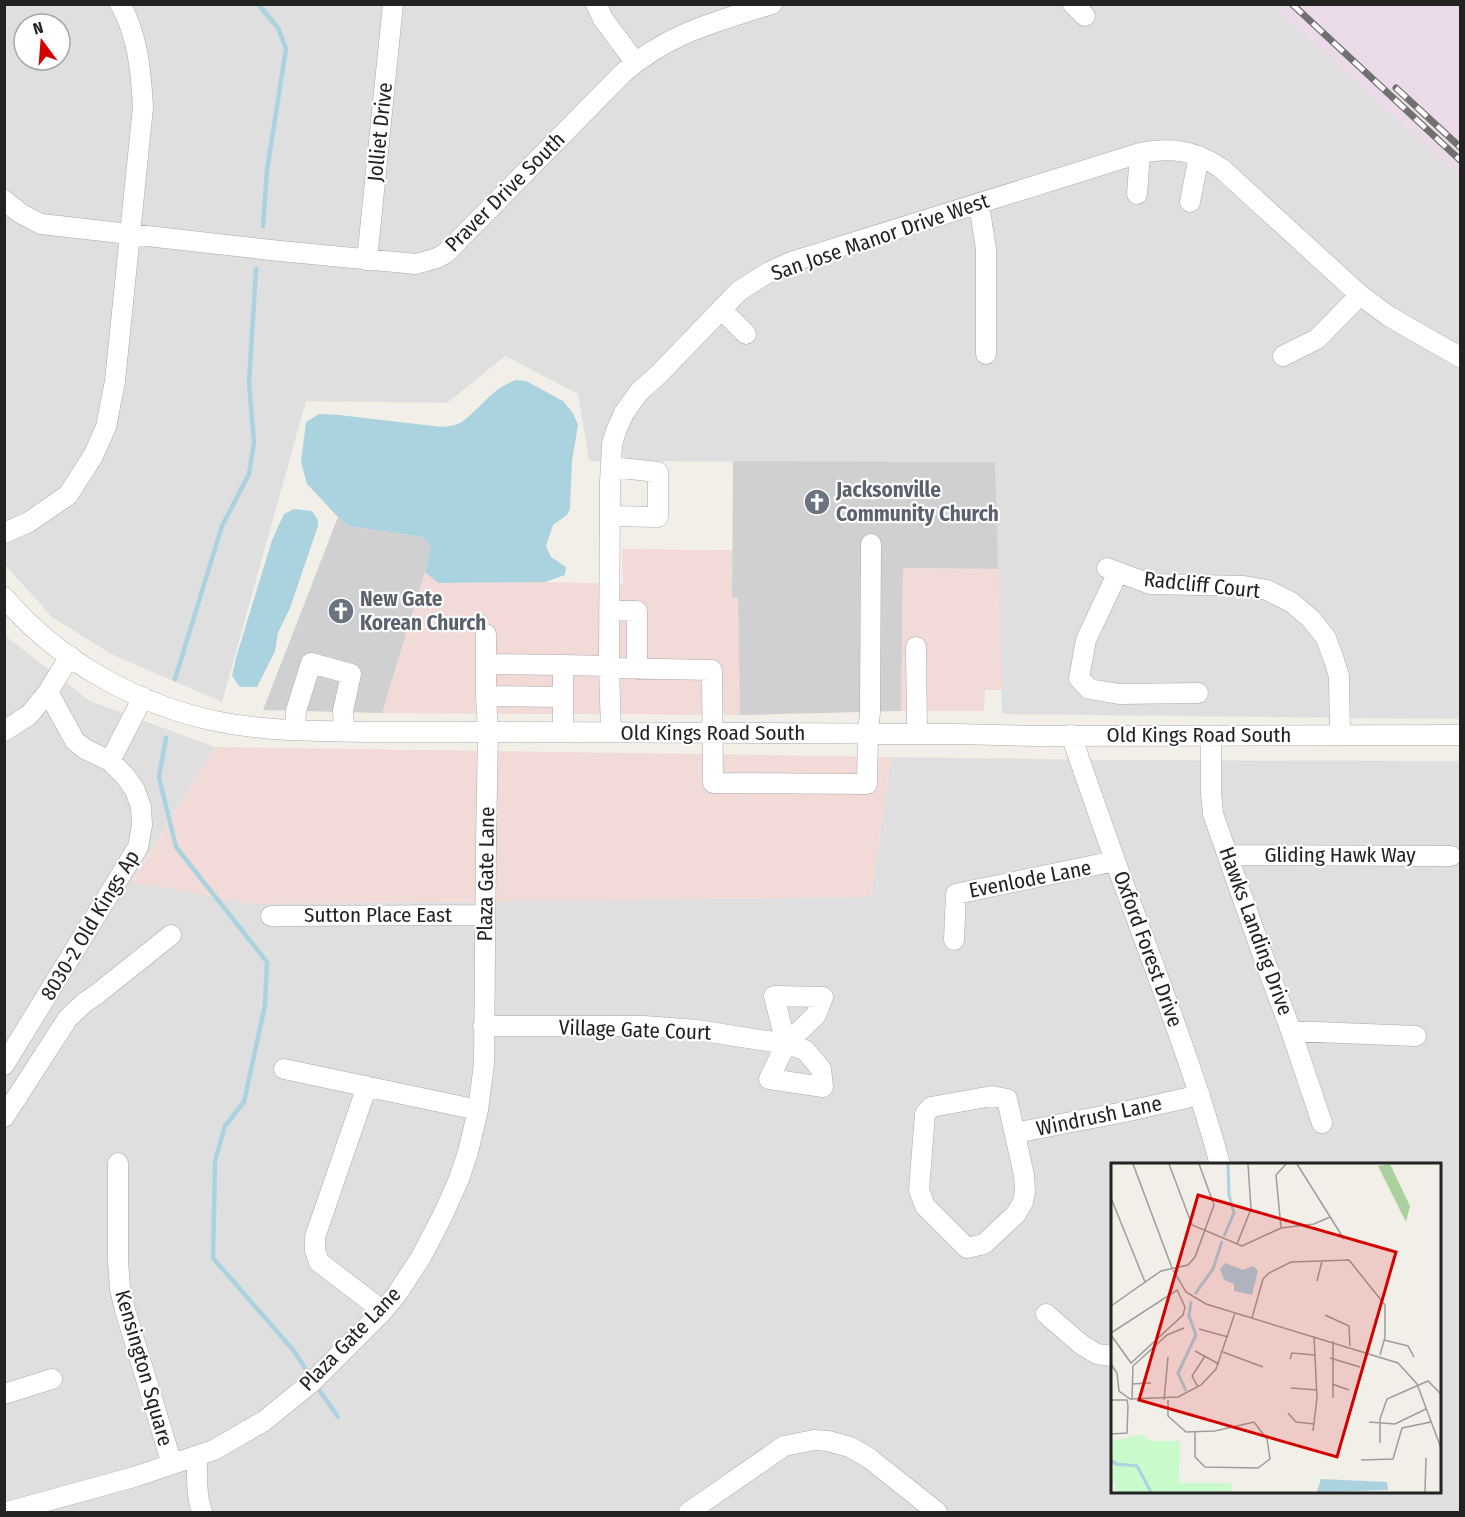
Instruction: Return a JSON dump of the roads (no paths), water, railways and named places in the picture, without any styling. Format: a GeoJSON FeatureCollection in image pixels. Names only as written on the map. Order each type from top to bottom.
{"type":"FeatureCollection","features":[{"type":"Feature","properties":{"kind":"street"},"geometry":{"type":"LineString","coordinates":[[4,533],[29,522],[68,495],[93,456],[106,427],[115,381],[142,107],[141,75],[134,38],[120,4]]}},
{"type":"Feature","properties":{"kind":"street","name":"Jolliet Drive"},"geometry":{"type":"LineString","coordinates":[[367,260],[393,4]]}},
{"type":"Feature","properties":{"kind":"street"},"geometry":{"type":"LineString","coordinates":[[596,4],[603,20],[635,62]]}},
{"type":"Feature","properties":{"kind":"street","name":"Praver Drive South"},"geometry":{"type":"LineString","coordinates":[[4,200],[20,213],[40,224],[416,264],[446,253],[635,62],[664,43],[688,32],[772,4]]}},
{"type":"Feature","properties":{"kind":"street","name":"San Jose Manor Drive West"},"geometry":{"type":"LineString","coordinates":[[611,732],[609,610],[611,467],[614,437],[624,413],[639,392],[739,291],[769,272],[791,262],[1144,153],[1165,150],[1188,152],[1199,156]]}},
{"type":"Feature","properties":{"kind":"street"},"geometry":{"type":"LineString","coordinates":[[1137,194],[1144,153]]}},
{"type":"Feature","properties":{"kind":"street"},"geometry":{"type":"LineString","coordinates":[[1190,202],[1199,156],[1221,168],[1360,295],[1390,317],[1461,357]]}},
{"type":"Feature","properties":{"kind":"street"},"geometry":{"type":"LineString","coordinates":[[979,205],[986,249],[986,354]]}},
{"type":"Feature","properties":{"kind":"street"},"geometry":{"type":"LineString","coordinates":[[1283,356],[1317,339],[1360,295]]}},
{"type":"Feature","properties":{"kind":"street"},"geometry":{"type":"LineString","coordinates":[[721,309],[747,334]]}},
{"type":"Feature","properties":{"kind":"street"},"geometry":{"type":"LineString","coordinates":[[610,516],[658,517],[658,472],[611,467]]}},
{"type":"Feature","properties":{"kind":"street"},"geometry":{"type":"LineString","coordinates":[[486,664],[712,670],[713,783],[867,784],[871,544]]}},
{"type":"Feature","properties":{"kind":"street","name":"Radcliff Court"},"geometry":{"type":"LineString","coordinates":[[1198,693],[1119,694],[1089,689],[1079,678],[1086,640],[1112,570],[1149,584],[1244,585],[1267,590],[1291,602],[1311,619],[1326,638],[1339,676],[1340,735]]}},
{"type":"Feature","properties":{"kind":"street","name":"Old Kings Road South"},"geometry":{"type":"LineString","coordinates":[[4,597],[31,626],[70,656],[111,682],[166,707],[219,722],[272,730],[1211,736],[1461,735]]}},
{"type":"Feature","properties":{"kind":"street"},"geometry":{"type":"LineString","coordinates":[[609,610],[637,611],[637,669]]}},
{"type":"Feature","properties":{"kind":"street","name":"Plaza Gate Lane"},"geometry":{"type":"LineString","coordinates":[[10,1512],[134,1477],[214,1450],[264,1421],[312,1382],[397,1294],[410,1276],[442,1217],[459,1179],[473,1133],[484,1064],[488,732],[486,634]]}},
{"type":"Feature","properties":{"kind":"street"},"geometry":{"type":"LineString","coordinates":[[916,647],[917,734]]}},
{"type":"Feature","properties":{"kind":"street"},"geometry":{"type":"LineString","coordinates":[[4,731],[29,715],[48,692],[70,656]]}},
{"type":"Feature","properties":{"kind":"street"},"geometry":{"type":"LineString","coordinates":[[295,730],[296,711],[311,663],[351,674],[343,711],[344,731]]}},
{"type":"Feature","properties":{"kind":"street"},"geometry":{"type":"LineString","coordinates":[[563,665],[563,732]]}},
{"type":"Feature","properties":{"kind":"street","name":"8030-2 Old Kings Ap"},"geometry":{"type":"LineString","coordinates":[[4,1065],[138,847],[142,825],[141,807],[135,790],[111,761],[85,749],[75,741],[48,692]]}},
{"type":"Feature","properties":{"kind":"street"},"geometry":{"type":"LineString","coordinates":[[486,696],[562,697]]}},
{"type":"Feature","properties":{"kind":"street"},"geometry":{"type":"LineString","coordinates":[[111,761],[143,697]]}},
{"type":"Feature","properties":{"kind":"street","name":"Oxford Forest Drive"},"geometry":{"type":"LineString","coordinates":[[1071,735],[1179,1033],[1220,1163]]}},
{"type":"Feature","properties":{"kind":"street","name":"Hawks Landing Drive"},"geometry":{"type":"LineString","coordinates":[[1211,736],[1213,814],[1322,1123]]}},
{"type":"Feature","properties":{"kind":"street","name":"Gliding Hawk Way"},"geometry":{"type":"LineString","coordinates":[[1228,855],[1451,856]]}},
{"type":"Feature","properties":{"kind":"street","name":"Evenlode Lane"},"geometry":{"type":"LineString","coordinates":[[954,940],[956,894],[1115,861]]}},
{"type":"Feature","properties":{"kind":"street","name":"Sutton Place East"},"geometry":{"type":"LineString","coordinates":[[271,916],[485,915]]}},
{"type":"Feature","properties":{"kind":"street"},"geometry":{"type":"LineString","coordinates":[[4,1116],[68,1018],[171,935]]}},
{"type":"Feature","properties":{"kind":"street","name":"Village Gate Court"},"geometry":{"type":"LineString","coordinates":[[483,1026],[644,1026],[698,1030],[786,1044]]}},
{"type":"Feature","properties":{"kind":"street"},"geometry":{"type":"LineString","coordinates":[[1291,1031],[1416,1036]]}},
{"type":"Feature","properties":{"kind":"street"},"geometry":{"type":"LineString","coordinates":[[284,1069],[478,1110]]}},
{"type":"Feature","properties":{"kind":"street"},"geometry":{"type":"LineString","coordinates":[[367,1086],[315,1237],[315,1250],[319,1262],[382,1311]]}},
{"type":"Feature","properties":{"kind":"street","name":"Windrush Lane"},"geometry":{"type":"LineString","coordinates":[[1015,1133],[1200,1095]]}},
{"type":"Feature","properties":{"kind":"street","name":"Windrush Lane"},"geometry":{"type":"LineString","coordinates":[[992,1096],[1007,1099],[1015,1133],[1026,1191],[1023,1202],[1016,1214],[984,1245],[967,1248],[925,1206],[919,1190],[925,1114],[931,1107],[992,1096]]}},
{"type":"Feature","properties":{"kind":"street","name":"Kensington Square"},"geometry":{"type":"LineString","coordinates":[[118,1163],[120,1289],[171,1464]]}},
{"type":"Feature","properties":{"kind":"street"},"geometry":{"type":"LineString","coordinates":[[1046,1314],[1082,1345],[1097,1354],[1111,1356]]}},
{"type":"Feature","properties":{"kind":"street"},"geometry":{"type":"LineString","coordinates":[[4,1394],[52,1379]]}},
{"type":"Feature","properties":{"kind":"street"},"geometry":{"type":"LineString","coordinates":[[688,1512],[784,1446],[814,1440],[850,1447],[869,1458],[937,1512]]}},
{"type":"Feature","properties":{"kind":"street"},"geometry":{"type":"LineString","coordinates":[[197,1456],[197,1481],[202,1512]]}},
{"type":"Feature","properties":{"kind":"water"},"geometry":{"type":"Polygon","coordinates":[[[516,380],[526,381],[563,401],[573,413],[578,425],[572,461],[570,509],[567,515],[553,525],[546,546],[551,557],[566,567],[565,575],[545,582],[438,583],[425,572],[431,546],[422,537],[349,526],[307,484],[301,462],[306,422],[319,414],[442,427],[451,426],[460,423],[492,394],[516,380]]]}},
{"type":"Feature","properties":{"kind":"water"},"geometry":{"type":"Polygon","coordinates":[[[294,509],[312,511],[318,520],[318,526],[290,608],[278,633],[275,651],[257,687],[240,687],[232,676],[236,658],[272,540],[284,514],[294,509]]]}},
{"type":"Feature","properties":{"kind":"waterway"},"geometry":{"type":"LineString","coordinates":[[258,4],[278,28],[286,49],[267,170],[263,226]]}},
{"type":"Feature","properties":{"kind":"waterway"},"geometry":{"type":"LineString","coordinates":[[175,679],[222,526],[249,474],[254,442],[249,383],[256,269]]}},
{"type":"Feature","properties":{"kind":"waterway"},"geometry":{"type":"LineString","coordinates":[[166,738],[159,777],[176,847],[267,962],[265,1005],[244,1102],[225,1126],[215,1161],[213,1258],[294,1351],[307,1371]]}},
{"type":"Feature","properties":{"kind":"waterway"},"geometry":{"type":"LineString","coordinates":[[317,1387],[338,1417]]}},
{"type":"Feature","properties":{"kind":"railway"},"geometry":{"type":"LineString","coordinates":[[1292,4],[1460,160]]}},
{"type":"Feature","properties":{"kind":"railway"},"geometry":{"type":"LineString","coordinates":[[1396,88],[1460,147]]}},
{"type":"Feature","properties":{"kind":"place","name":"Jacksonville Community Church"},"geometry":{"type":"Point","coordinates":[817,502]}},
{"type":"Feature","properties":{"kind":"place","name":"New Gate Korean Church"},"geometry":{"type":"Point","coordinates":[341,611]}}]}
